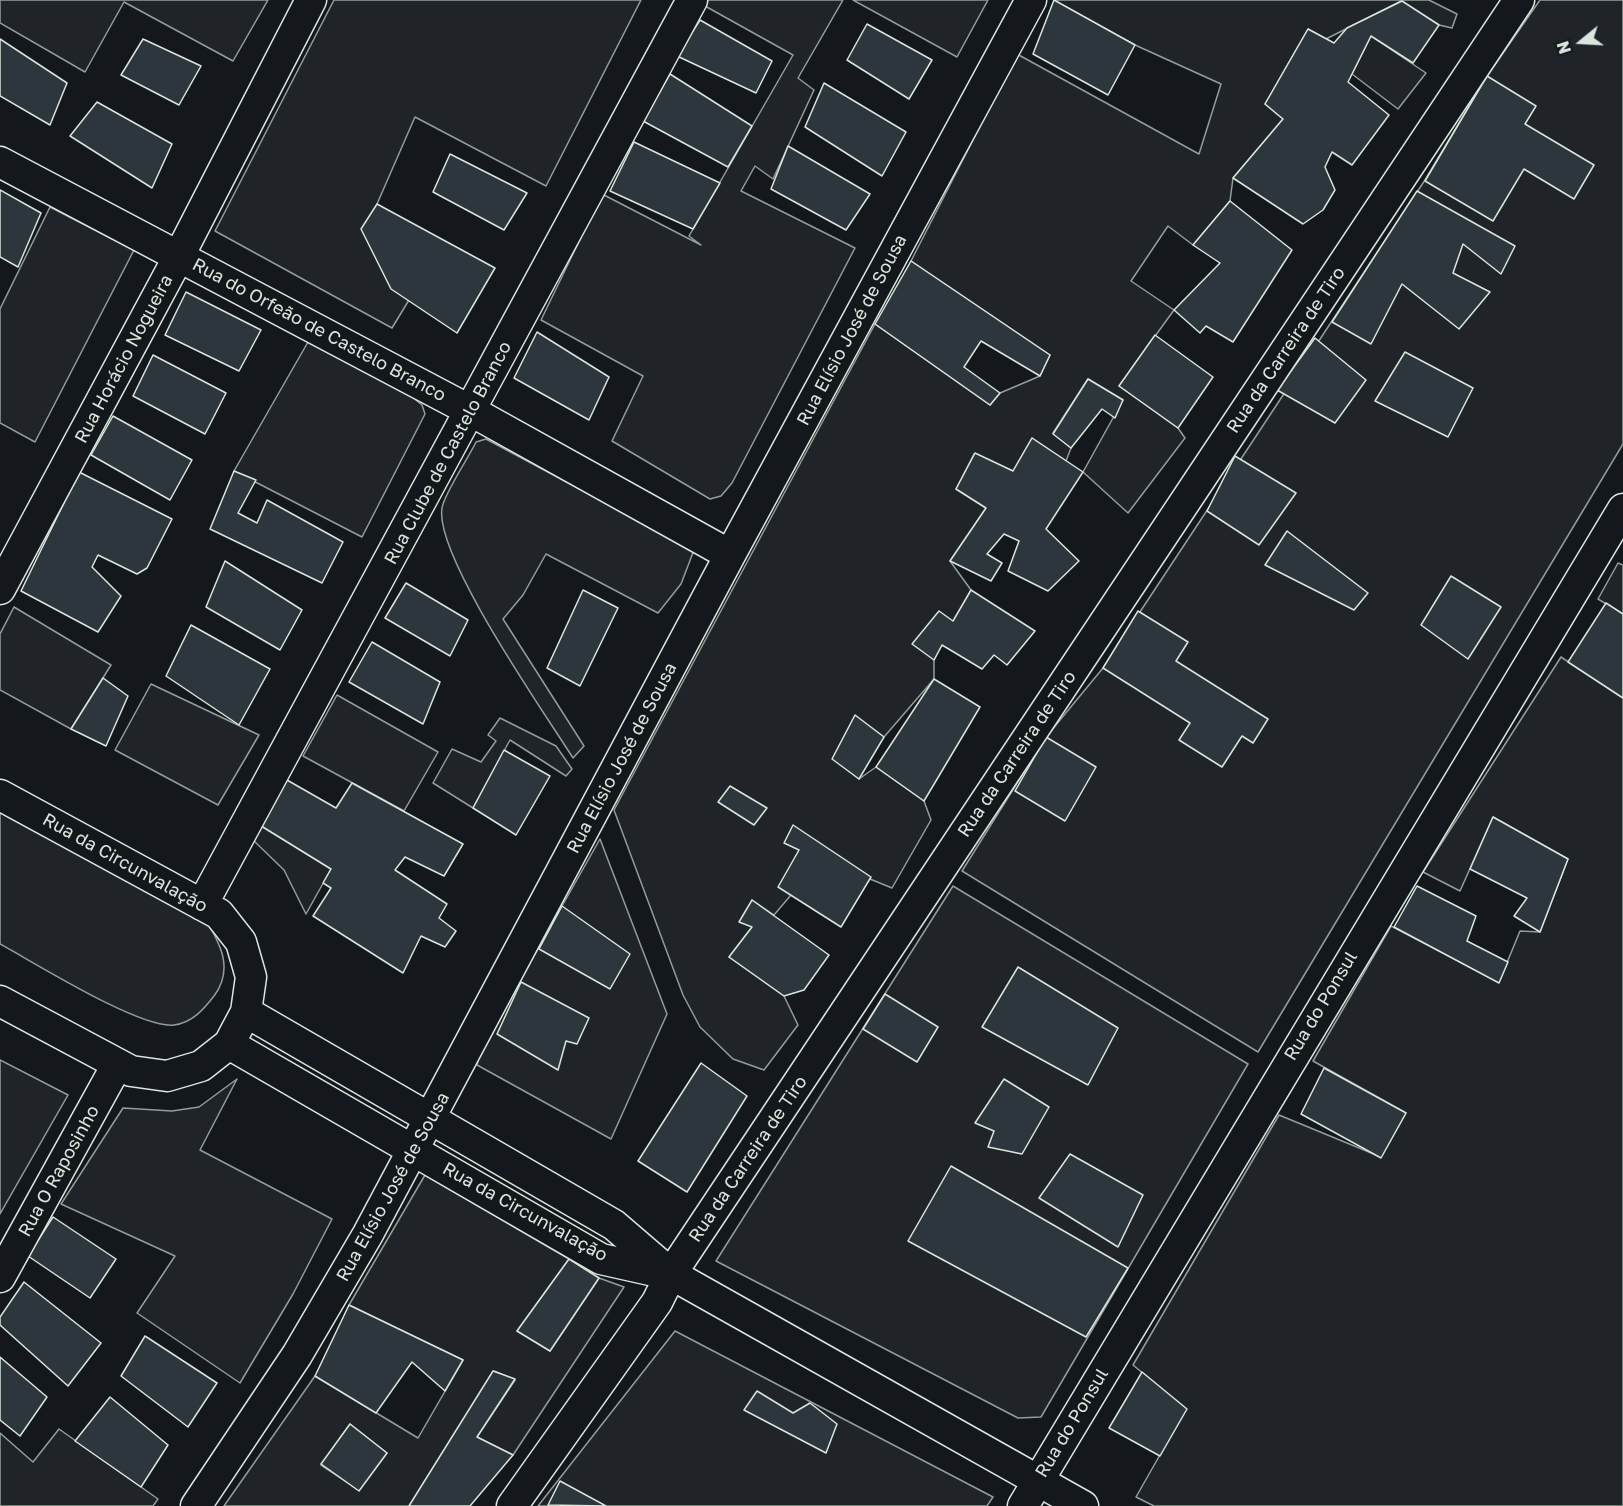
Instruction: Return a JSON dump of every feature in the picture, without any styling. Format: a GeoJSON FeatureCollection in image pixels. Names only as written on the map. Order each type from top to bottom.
{"type":"FeatureCollection","features":[{"type":"Feature","properties":{"kind":"street","name":"Rua Horácio Nogueira"},"geometry":{"type":"LineString","coordinates":[[0,589],[179,256],[311,0]]}},
{"type":"Feature","properties":{"kind":"street","name":"Rua Clube de Castelo Branco"},"geometry":{"type":"LineString","coordinates":[[202,905],[692,0]]}},
{"type":"Feature","properties":{"kind":"street","name":"Rua Elísio José de Sousa"},"geometry":{"type":"LineString","coordinates":[[196,1506],[297,1355],[414,1150],[730,555],[1031,0]]}},
{"type":"Feature","properties":{"kind":"street","name":"Rua da Carreira de Tiro"},"geometry":{"type":"LineString","coordinates":[[512,1506],[657,1302],[671,1274],[1519,0]]}},
{"type":"Feature","properties":{"kind":"street","name":"Rua do Orfeão de Castelo Branco"},"geometry":{"type":"LineString","coordinates":[[0,162],[471,411],[730,555]]}},
{"type":"Feature","properties":{"kind":"street","name":"Rua do Ponsul"},"geometry":{"type":"LineString","coordinates":[[1023,1506],[1623,509]]}},
{"type":"Feature","properties":{"kind":"street","name":"Rua da Circunvalação"},"geometry":{"type":"LineString","coordinates":[[0,795],[219,914],[240,942],[250,977],[246,1012],[229,1044],[201,1066],[167,1076],[131,1071],[117,1065],[0,1001]]}},
{"type":"Feature","properties":{"kind":"street","name":"Rua da Circunvalação"},"geometry":{"type":"LineString","coordinates":[[246,1012],[614,1225],[671,1274],[1083,1506]]}},
{"type":"Feature","properties":{"kind":"street","name":"Rua da Circunvalação"},"geometry":{"type":"LineString","coordinates":[[229,1044],[602,1259],[671,1274]]}},
{"type":"Feature","properties":{"kind":"street","name":"Rua O Raposinho"},"geometry":{"type":"LineString","coordinates":[[0,1277],[117,1065]]}},
{"type":"Feature","properties":{"kind":"shaded area"},"geometry":{"type":"Polygon","coordinates":[[[0,0],[268,0],[233,61],[124,2],[85,72],[0,23],[0,0]]]}},
{"type":"Feature","properties":{"kind":"shaded area"},"geometry":{"type":"Polygon","coordinates":[[[334,0],[641,0],[546,186],[415,117],[377,204],[409,300],[392,328],[215,231],[334,0]]]}},
{"type":"Feature","properties":{"kind":"shaded area"},"geometry":{"type":"Polygon","coordinates":[[[708,0],[843,0],[798,78],[814,90],[773,179],[755,166],[741,191],[855,248],[732,483],[721,496],[710,499],[612,441],[643,376],[541,320],[602,194],[701,245],[689,236],[793,55],[705,6],[708,0]]]}},
{"type":"Feature","properties":{"kind":"shaded area"},"geometry":{"type":"Polygon","coordinates":[[[853,0],[988,0],[957,57],[853,0]]]}},
{"type":"Feature","properties":{"kind":"shaded area"},"geometry":{"type":"Polygon","coordinates":[[[1054,0],[1429,0],[1457,14],[1452,28],[1439,25],[1401,1],[1326,39],[1308,29],[1265,104],[1283,119],[1233,178],[1230,201],[1193,245],[1168,226],[1131,281],[1174,310],[1119,386],[1178,428],[1185,438],[1128,513],[1083,472],[1123,400],[1088,379],[1053,433],[1071,448],[1066,461],[1032,438],[1013,471],[974,454],[956,489],[986,508],[950,561],[971,590],[934,660],[934,679],[884,737],[855,716],[833,758],[859,779],[876,767],[924,801],[931,820],[892,888],[799,850],[791,895],[774,915],[752,900],[752,927],[729,957],[784,996],[798,1025],[764,1070],[733,1059],[700,1027],[683,995],[614,810],[875,324],[990,405],[1000,393],[1040,376],[1050,355],[911,261],[1017,54],[1199,154],[1221,84],[1135,45],[1054,0]]]}},
{"type":"Feature","properties":{"kind":"shaded area"},"geometry":{"type":"Polygon","coordinates":[[[1540,0],[1623,0],[1623,444],[1258,1052],[962,871],[1046,737],[1103,668],[1425,180],[1487,76],[1540,0]]]}},
{"type":"Feature","properties":{"kind":"shaded area"},"geometry":{"type":"Polygon","coordinates":[[[1371,36],[1426,73],[1398,109],[1352,74],[1371,36]]]}},
{"type":"Feature","properties":{"kind":"shaded area"},"geometry":{"type":"Polygon","coordinates":[[[50,207],[134,250],[35,442],[0,423],[0,309],[50,207]]]}},
{"type":"Feature","properties":{"kind":"shaded area"},"geometry":{"type":"Polygon","coordinates":[[[308,342],[410,395],[422,405],[425,414],[362,537],[234,471],[308,342]]]}},
{"type":"Feature","properties":{"kind":"shaded area"},"geometry":{"type":"Polygon","coordinates":[[[486,439],[694,550],[681,584],[658,613],[546,554],[523,595],[503,619],[584,746],[573,758],[472,596],[444,530],[442,508],[447,494],[476,442],[486,439]]]}},
{"type":"Feature","properties":{"kind":"shaded area"},"geometry":{"type":"Polygon","coordinates":[[[1618,563],[1623,565],[1623,614],[1598,599],[1618,563]]]}},
{"type":"Feature","properties":{"kind":"shaded area"},"geometry":{"type":"Polygon","coordinates":[[[14,607],[111,665],[71,729],[0,690],[0,634],[14,607]]]}},
{"type":"Feature","properties":{"kind":"shaded area"},"geometry":{"type":"Polygon","coordinates":[[[1561,657],[1623,698],[1623,1506],[1154,1506],[1136,1497],[1186,1409],[1133,1365],[1279,1115],[1381,1157],[1406,1113],[1313,1061],[1391,926],[1499,982],[1520,931],[1540,932],[1568,859],[1493,817],[1460,891],[1423,872],[1561,657]]]}},
{"type":"Feature","properties":{"kind":"shaded area"},"geometry":{"type":"Polygon","coordinates":[[[151,684],[259,735],[218,805],[115,750],[151,684]]]}},
{"type":"Feature","properties":{"kind":"shaded area"},"geometry":{"type":"Polygon","coordinates":[[[337,695],[438,752],[404,811],[303,756],[337,695]]]}},
{"type":"Feature","properties":{"kind":"shaded area"},"geometry":{"type":"Polygon","coordinates":[[[500,718],[556,746],[572,769],[566,776],[510,740],[473,808],[433,783],[452,749],[481,762],[496,741],[488,735],[500,718]]]}},
{"type":"Feature","properties":{"kind":"shaded area"},"geometry":{"type":"Polygon","coordinates":[[[0,812],[204,916],[219,945],[224,965],[220,986],[202,1010],[192,1018],[174,1025],[137,1017],[87,993],[0,944],[0,812]]]}},
{"type":"Feature","properties":{"kind":"shaded area"},"geometry":{"type":"Polygon","coordinates":[[[258,824],[331,869],[306,914],[284,870],[254,841],[258,824]]]}},
{"type":"Feature","properties":{"kind":"shaded area"},"geometry":{"type":"Polygon","coordinates":[[[600,839],[667,1014],[611,1139],[477,1065],[480,1051],[600,839]]]}},
{"type":"Feature","properties":{"kind":"shaded area"},"geometry":{"type":"Polygon","coordinates":[[[953,886],[1248,1064],[1041,1417],[1018,1418],[716,1261],[953,886]]]}},
{"type":"Feature","properties":{"kind":"shaded area"},"geometry":{"type":"Polygon","coordinates":[[[0,1060],[68,1095],[0,1214],[0,1060]]]}},
{"type":"Feature","properties":{"kind":"shaded area"},"geometry":{"type":"Polygon","coordinates":[[[237,1079],[200,1150],[332,1219],[293,1294],[240,1383],[137,1313],[175,1256],[61,1204],[123,1108],[172,1111],[199,1107],[237,1079]]]}},
{"type":"Feature","properties":{"kind":"shaded area"},"geometry":{"type":"Polygon","coordinates":[[[425,1175],[569,1259],[517,1331],[550,1351],[599,1278],[624,1287],[513,1455],[477,1437],[515,1380],[494,1371],[409,1506],[224,1506],[315,1376],[418,1438],[463,1360],[349,1305],[425,1175]],[[350,1424],[321,1465],[359,1490],[387,1453],[350,1424]]]}},
{"type":"Feature","properties":{"kind":"shaded area"},"geometry":{"type":"Polygon","coordinates":[[[675,1331],[993,1497],[987,1506],[538,1506],[675,1331]]]}},
{"type":"Feature","properties":{"kind":"shaded area"},"geometry":{"type":"Polygon","coordinates":[[[59,1429],[158,1499],[153,1506],[0,1506],[0,1433],[33,1462],[59,1429]]]}},
{"type":"Feature","properties":{"kind":"building"},"geometry":{"type":"Polygon","coordinates":[[[1054,0],[1135,45],[1108,95],[1033,54],[1054,0]]]}},
{"type":"Feature","properties":{"kind":"building"},"geometry":{"type":"Polygon","coordinates":[[[1402,1],[1439,25],[1413,63],[1371,36],[1348,82],[1389,115],[1352,165],[1332,152],[1325,167],[1335,190],[1323,210],[1303,224],[1233,178],[1283,119],[1265,104],[1308,29],[1334,43],[1347,28],[1402,1]]]}},
{"type":"Feature","properties":{"kind":"building"},"geometry":{"type":"Polygon","coordinates":[[[700,20],[772,61],[756,93],[677,56],[700,20]]]}},
{"type":"Feature","properties":{"kind":"building"},"geometry":{"type":"Polygon","coordinates":[[[867,24],[932,60],[909,99],[847,60],[867,24]]]}},
{"type":"Feature","properties":{"kind":"building"},"geometry":{"type":"Polygon","coordinates":[[[0,39],[67,83],[50,125],[0,96],[0,39]]]}},
{"type":"Feature","properties":{"kind":"building"},"geometry":{"type":"Polygon","coordinates":[[[143,39],[201,66],[179,105],[121,75],[143,39]]]}},
{"type":"Feature","properties":{"kind":"building"},"geometry":{"type":"Polygon","coordinates":[[[670,74],[752,126],[728,167],[643,121],[670,74]]]}},
{"type":"Feature","properties":{"kind":"building"},"geometry":{"type":"Polygon","coordinates":[[[1487,76],[1536,106],[1525,124],[1594,165],[1574,199],[1524,169],[1493,221],[1425,181],[1487,76]]]}},
{"type":"Feature","properties":{"kind":"building"},"geometry":{"type":"Polygon","coordinates":[[[824,83],[906,132],[882,176],[805,127],[824,83]]]}},
{"type":"Feature","properties":{"kind":"building"},"geometry":{"type":"Polygon","coordinates":[[[97,102],[172,144],[152,188],[70,136],[97,102]]]}},
{"type":"Feature","properties":{"kind":"building"},"geometry":{"type":"Polygon","coordinates":[[[634,142],[720,183],[693,229],[610,191],[634,142]]]}},
{"type":"Feature","properties":{"kind":"building"},"geometry":{"type":"Polygon","coordinates":[[[788,146],[870,194],[846,230],[771,189],[788,146]]]}},
{"type":"Feature","properties":{"kind":"building"},"geometry":{"type":"Polygon","coordinates":[[[450,154],[527,193],[504,230],[433,192],[450,154]]]}},
{"type":"Feature","properties":{"kind":"building"},"geometry":{"type":"Polygon","coordinates":[[[0,190],[41,213],[18,267],[0,257],[0,190]]]}},
{"type":"Feature","properties":{"kind":"building"},"geometry":{"type":"Polygon","coordinates":[[[1417,191],[1515,246],[1501,274],[1463,244],[1453,273],[1490,292],[1459,329],[1402,284],[1371,344],[1332,322],[1417,191]]]}},
{"type":"Feature","properties":{"kind":"building"},"geometry":{"type":"Polygon","coordinates":[[[1230,201],[1292,250],[1233,342],[1206,326],[1200,333],[1174,310],[1220,263],[1193,245],[1230,201]]]}},
{"type":"Feature","properties":{"kind":"building"},"geometry":{"type":"Polygon","coordinates":[[[377,204],[495,268],[457,333],[391,289],[361,229],[377,204]]]}},
{"type":"Feature","properties":{"kind":"building"},"geometry":{"type":"Polygon","coordinates":[[[911,261],[1050,355],[1040,376],[981,341],[964,367],[1000,393],[990,405],[875,324],[911,261]]]}},
{"type":"Feature","properties":{"kind":"building"},"geometry":{"type":"Polygon","coordinates":[[[186,292],[261,330],[239,371],[165,335],[186,292]]]}},
{"type":"Feature","properties":{"kind":"building"},"geometry":{"type":"Polygon","coordinates":[[[537,332],[609,377],[589,420],[514,378],[537,332]]]}},
{"type":"Feature","properties":{"kind":"building"},"geometry":{"type":"Polygon","coordinates":[[[1155,335],[1213,377],[1178,428],[1119,386],[1155,335]]]}},
{"type":"Feature","properties":{"kind":"building"},"geometry":{"type":"Polygon","coordinates":[[[1315,338],[1366,380],[1335,423],[1277,390],[1315,338]]]}},
{"type":"Feature","properties":{"kind":"building"},"geometry":{"type":"Polygon","coordinates":[[[1405,352],[1473,388],[1448,437],[1375,401],[1405,352]]]}},
{"type":"Feature","properties":{"kind":"building"},"geometry":{"type":"Polygon","coordinates":[[[153,355],[226,393],[205,434],[133,396],[153,355]]]}},
{"type":"Feature","properties":{"kind":"building"},"geometry":{"type":"Polygon","coordinates":[[[1088,379],[1123,400],[1115,418],[1102,409],[1071,448],[1053,434],[1088,379]]]}},
{"type":"Feature","properties":{"kind":"building"},"geometry":{"type":"Polygon","coordinates":[[[113,416],[192,460],[170,500],[91,455],[113,416]]]}},
{"type":"Feature","properties":{"kind":"building"},"geometry":{"type":"Polygon","coordinates":[[[1032,438],[1083,472],[1046,529],[1079,561],[1048,591],[1008,571],[1019,541],[1004,534],[987,554],[1002,563],[991,581],[950,561],[986,508],[956,489],[975,453],[1013,471],[1032,438]]]}},
{"type":"Feature","properties":{"kind":"building"},"geometry":{"type":"Polygon","coordinates":[[[1235,456],[1296,493],[1259,545],[1207,511],[1235,456]]]}},
{"type":"Feature","properties":{"kind":"building"},"geometry":{"type":"Polygon","coordinates":[[[234,471],[256,480],[238,513],[257,523],[267,500],[343,542],[322,583],[210,529],[234,471]]]}},
{"type":"Feature","properties":{"kind":"building"},"geometry":{"type":"Polygon","coordinates":[[[79,472],[172,519],[147,568],[137,574],[98,555],[92,567],[121,596],[98,632],[21,591],[79,472]]]}},
{"type":"Feature","properties":{"kind":"building"},"geometry":{"type":"Polygon","coordinates":[[[1287,531],[1368,593],[1354,610],[1265,565],[1287,531]]]}},
{"type":"Feature","properties":{"kind":"building"},"geometry":{"type":"Polygon","coordinates":[[[225,561],[302,610],[280,650],[206,607],[225,561]]]}},
{"type":"Feature","properties":{"kind":"building"},"geometry":{"type":"Polygon","coordinates":[[[1451,576],[1501,607],[1468,659],[1421,625],[1451,576]]]}},
{"type":"Feature","properties":{"kind":"building"},"geometry":{"type":"Polygon","coordinates":[[[406,583],[468,620],[450,656],[385,618],[406,583]]]}},
{"type":"Feature","properties":{"kind":"building"},"geometry":{"type":"Polygon","coordinates":[[[583,590],[618,608],[580,686],[547,668],[583,590]]]}},
{"type":"Feature","properties":{"kind":"building"},"geometry":{"type":"Polygon","coordinates":[[[971,590],[1035,631],[1007,665],[994,655],[982,669],[942,645],[934,660],[912,644],[939,611],[953,621],[971,590]]]}},
{"type":"Feature","properties":{"kind":"building"},"geometry":{"type":"Polygon","coordinates":[[[1606,603],[1623,614],[1623,698],[1568,662],[1606,603]]]}},
{"type":"Feature","properties":{"kind":"building"},"geometry":{"type":"Polygon","coordinates":[[[1138,611],[1188,642],[1176,661],[1268,719],[1253,743],[1242,736],[1222,767],[1179,740],[1190,723],[1103,668],[1138,611]]]}},
{"type":"Feature","properties":{"kind":"building"},"geometry":{"type":"Polygon","coordinates":[[[191,625],[270,669],[239,725],[166,676],[191,625]]]}},
{"type":"Feature","properties":{"kind":"building"},"geometry":{"type":"Polygon","coordinates":[[[372,642],[440,682],[423,724],[349,682],[372,642]]]}},
{"type":"Feature","properties":{"kind":"building"},"geometry":{"type":"Polygon","coordinates":[[[103,678],[128,696],[106,746],[71,729],[103,678]]]}},
{"type":"Feature","properties":{"kind":"building"},"geometry":{"type":"Polygon","coordinates":[[[934,679],[980,707],[924,801],[876,767],[934,679]]]}},
{"type":"Feature","properties":{"kind":"building"},"geometry":{"type":"Polygon","coordinates":[[[855,715],[884,737],[859,779],[832,759],[855,715]]]}},
{"type":"Feature","properties":{"kind":"building"},"geometry":{"type":"Polygon","coordinates":[[[1046,737],[1096,767],[1065,821],[1015,791],[1046,737]]]}},
{"type":"Feature","properties":{"kind":"building"},"geometry":{"type":"Polygon","coordinates":[[[504,750],[550,776],[516,835],[473,808],[504,750]]]}},
{"type":"Feature","properties":{"kind":"building"},"geometry":{"type":"Polygon","coordinates":[[[287,780],[336,808],[352,783],[463,844],[444,876],[405,857],[395,870],[447,904],[439,918],[456,931],[445,947],[421,936],[403,973],[313,916],[331,888],[323,883],[331,869],[258,824],[287,780]]]}},
{"type":"Feature","properties":{"kind":"building"},"geometry":{"type":"Polygon","coordinates":[[[730,786],[767,808],[754,825],[718,802],[730,786]]]}},
{"type":"Feature","properties":{"kind":"building"},"geometry":{"type":"Polygon","coordinates":[[[1493,817],[1568,859],[1540,932],[1514,916],[1527,898],[1470,869],[1493,817]]]}},
{"type":"Feature","properties":{"kind":"building"},"geometry":{"type":"Polygon","coordinates":[[[793,825],[871,877],[841,927],[778,887],[799,850],[784,843],[793,825]]]}},
{"type":"Feature","properties":{"kind":"building"},"geometry":{"type":"Polygon","coordinates":[[[1417,886],[1476,916],[1467,941],[1508,962],[1499,983],[1394,927],[1417,886]]]}},
{"type":"Feature","properties":{"kind":"building"},"geometry":{"type":"Polygon","coordinates":[[[752,900],[829,955],[804,990],[784,996],[729,957],[752,927],[739,922],[752,900]]]}},
{"type":"Feature","properties":{"kind":"building"},"geometry":{"type":"Polygon","coordinates":[[[562,906],[630,954],[610,989],[539,949],[562,906]]]}},
{"type":"Feature","properties":{"kind":"building"},"geometry":{"type":"Polygon","coordinates":[[[1018,967],[1118,1028],[1088,1085],[982,1027],[1018,967]]]}},
{"type":"Feature","properties":{"kind":"building"},"geometry":{"type":"Polygon","coordinates":[[[521,982],[589,1018],[577,1044],[566,1041],[558,1070],[497,1034],[521,982]]]}},
{"type":"Feature","properties":{"kind":"building"},"geometry":{"type":"Polygon","coordinates":[[[885,994],[938,1027],[917,1062],[863,1029],[885,994]]]}},
{"type":"Feature","properties":{"kind":"building"},"geometry":{"type":"Polygon","coordinates":[[[701,1063],[747,1096],[687,1192],[638,1161],[701,1063]]]}},
{"type":"Feature","properties":{"kind":"building"},"geometry":{"type":"Polygon","coordinates":[[[1324,1068],[1406,1113],[1381,1158],[1301,1114],[1324,1068]]]}},
{"type":"Feature","properties":{"kind":"building"},"geometry":{"type":"Polygon","coordinates":[[[1004,1079],[1049,1107],[1022,1154],[988,1147],[994,1131],[975,1123],[1004,1079]]]}},
{"type":"Feature","properties":{"kind":"building"},"geometry":{"type":"Polygon","coordinates":[[[1070,1154],[1143,1195],[1118,1247],[1039,1198],[1070,1154]]]}},
{"type":"Feature","properties":{"kind":"building"},"geometry":{"type":"Polygon","coordinates":[[[951,1166],[1128,1268],[1086,1337],[908,1241],[951,1166]]]}},
{"type":"Feature","properties":{"kind":"building"},"geometry":{"type":"Polygon","coordinates":[[[53,1217],[116,1259],[90,1298],[28,1256],[53,1217]]]}},
{"type":"Feature","properties":{"kind":"building"},"geometry":{"type":"Polygon","coordinates":[[[569,1259],[599,1278],[550,1351],[517,1331],[569,1259]]]}},
{"type":"Feature","properties":{"kind":"building"},"geometry":{"type":"Polygon","coordinates":[[[24,1282],[101,1343],[68,1386],[0,1325],[0,1317],[24,1282]]]}},
{"type":"Feature","properties":{"kind":"building"},"geometry":{"type":"Polygon","coordinates":[[[349,1305],[463,1360],[445,1391],[412,1362],[376,1413],[315,1376],[349,1305]]]}},
{"type":"Feature","properties":{"kind":"building"},"geometry":{"type":"Polygon","coordinates":[[[145,1336],[217,1383],[188,1427],[121,1376],[145,1336]]]}},
{"type":"Feature","properties":{"kind":"building"},"geometry":{"type":"Polygon","coordinates":[[[0,1357],[47,1397],[20,1436],[0,1420],[0,1357]]]}},
{"type":"Feature","properties":{"kind":"building"},"geometry":{"type":"Polygon","coordinates":[[[493,1371],[515,1379],[477,1437],[513,1455],[470,1506],[409,1506],[493,1371]]]}},
{"type":"Feature","properties":{"kind":"building"},"geometry":{"type":"Polygon","coordinates":[[[1142,1372],[1187,1409],[1160,1456],[1109,1428],[1142,1372]]]}},
{"type":"Feature","properties":{"kind":"building"},"geometry":{"type":"Polygon","coordinates":[[[757,1391],[793,1413],[810,1403],[837,1424],[826,1453],[744,1410],[757,1391]]]}},
{"type":"Feature","properties":{"kind":"building"},"geometry":{"type":"Polygon","coordinates":[[[110,1397],[168,1445],[141,1487],[75,1441],[110,1397]]]}},
{"type":"Feature","properties":{"kind":"building"},"geometry":{"type":"Polygon","coordinates":[[[350,1424],[387,1453],[359,1491],[321,1464],[350,1424]]]}},
{"type":"Feature","properties":{"kind":"building"},"geometry":{"type":"Polygon","coordinates":[[[560,1481],[606,1506],[548,1505],[560,1481]]]}}]}
